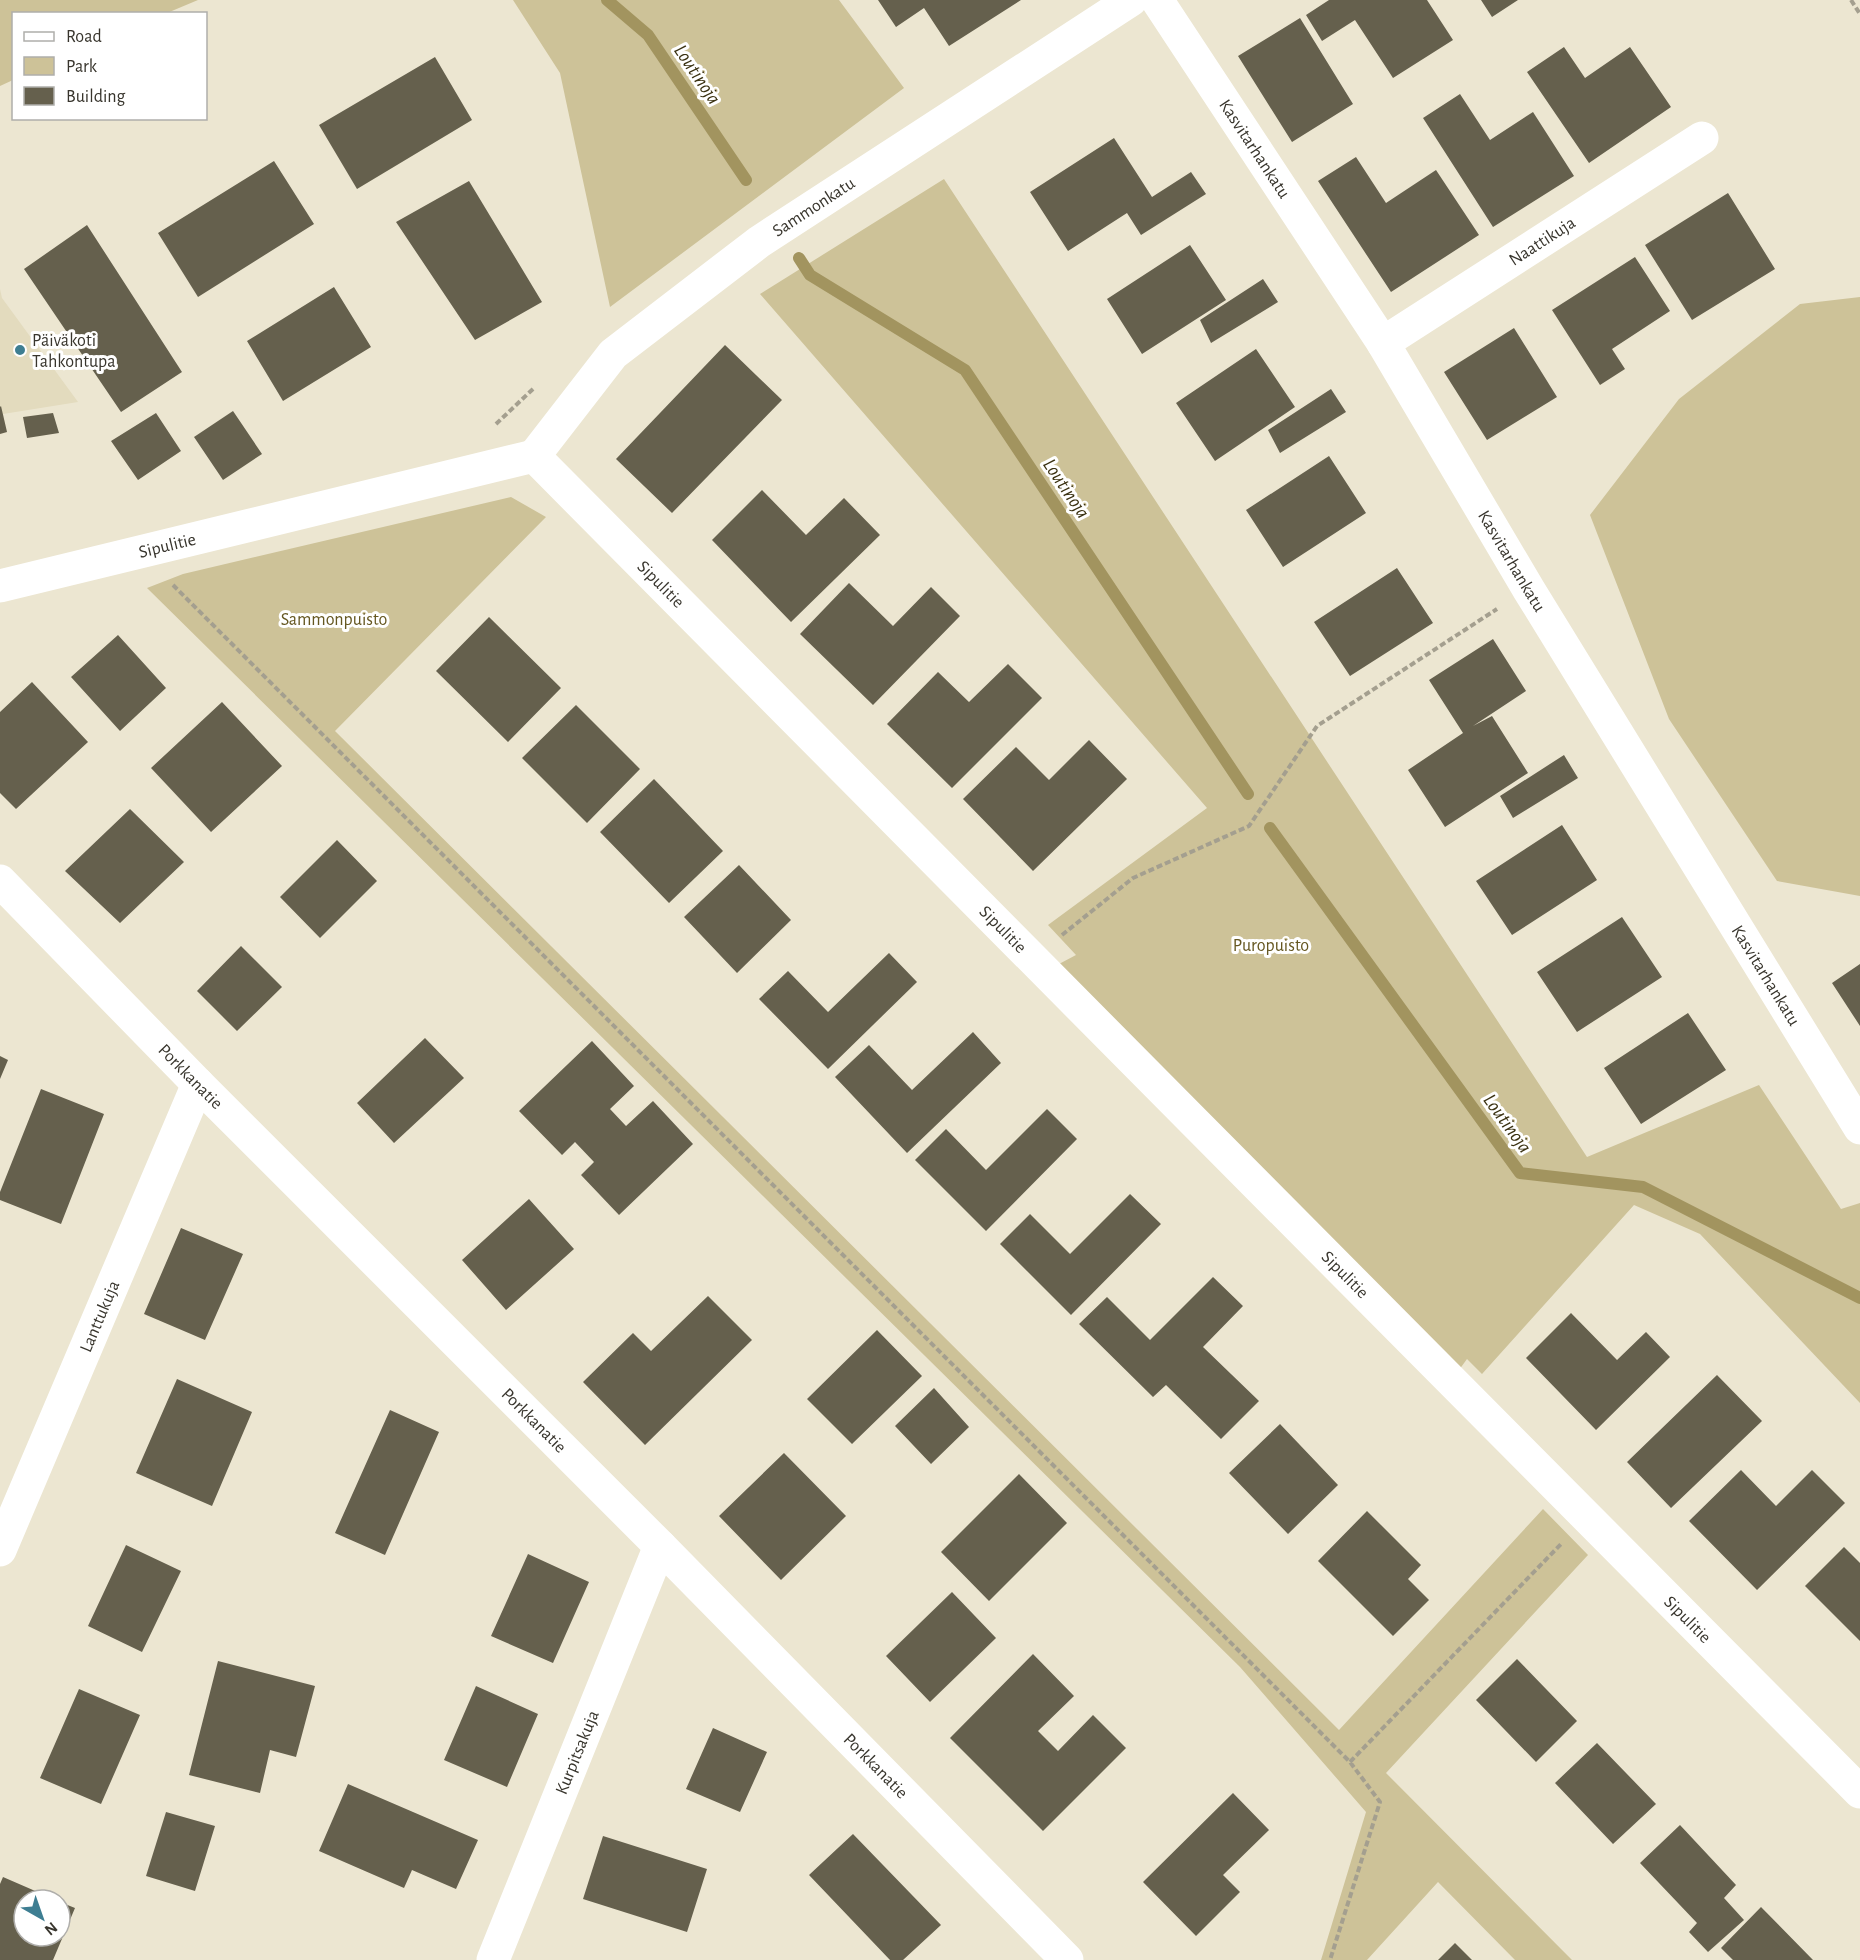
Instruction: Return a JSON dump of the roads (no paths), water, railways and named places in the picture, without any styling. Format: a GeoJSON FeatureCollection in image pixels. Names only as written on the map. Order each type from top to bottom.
{"type":"FeatureCollection","features":[{"type":"Feature","properties":{"kind":"street","name":"Sammonkatu"},"geometry":{"type":"LineString","coordinates":[[534,456],[613,354],[759,242],[1131,0]]}},
{"type":"Feature","properties":{"kind":"street","name":"Kasvitarhankatu"},"geometry":{"type":"LineString","coordinates":[[1157,0],[1383,343],[1529,590],[1860,1128]]}},
{"type":"Feature","properties":{"kind":"street","name":"Naattikuja"},"geometry":{"type":"LineString","coordinates":[[1383,343],[1702,138]]}},
{"type":"Feature","properties":{"kind":"street","name":"Sipulitie"},"geometry":{"type":"LineString","coordinates":[[0,586],[534,456],[1860,1792]]}},
{"type":"Feature","properties":{"kind":"street","name":"Porkkanatie"},"geometry":{"type":"LineString","coordinates":[[0,881],[198,1084],[660,1546],[1067,1960]]}},
{"type":"Feature","properties":{"kind":"street","name":"Lanttukuja"},"geometry":{"type":"LineString","coordinates":[[0,1550],[198,1084]]}},
{"type":"Feature","properties":{"kind":"street","name":"Kurpitsakuja"},"geometry":{"type":"LineString","coordinates":[[493,1960],[660,1546]]}},
{"type":"Feature","properties":{"kind":"waterway","name":"Loutinoja"},"geometry":{"type":"LineString","coordinates":[[607,0],[648,35],[746,180]]}},
{"type":"Feature","properties":{"kind":"waterway","name":"Loutinoja"},"geometry":{"type":"LineString","coordinates":[[799,258],[810,275],[965,370],[1248,794]]}},
{"type":"Feature","properties":{"kind":"waterway","name":"Loutinoja"},"geometry":{"type":"LineString","coordinates":[[1270,828],[1520,1173],[1643,1187],[1860,1298]]}},
{"type":"Feature","properties":{"kind":"place","name":"Päiväkoti Tahkontupa"},"geometry":{"type":"Point","coordinates":[20,350]}},
{"type":"Feature","properties":{"kind":"park label","name":"Sammonpuisto"},"geometry":{"type":"Point","coordinates":[334,619]}},
{"type":"Feature","properties":{"kind":"park label","name":"Puropuisto"},"geometry":{"type":"Point","coordinates":[1271,945]}}]}
